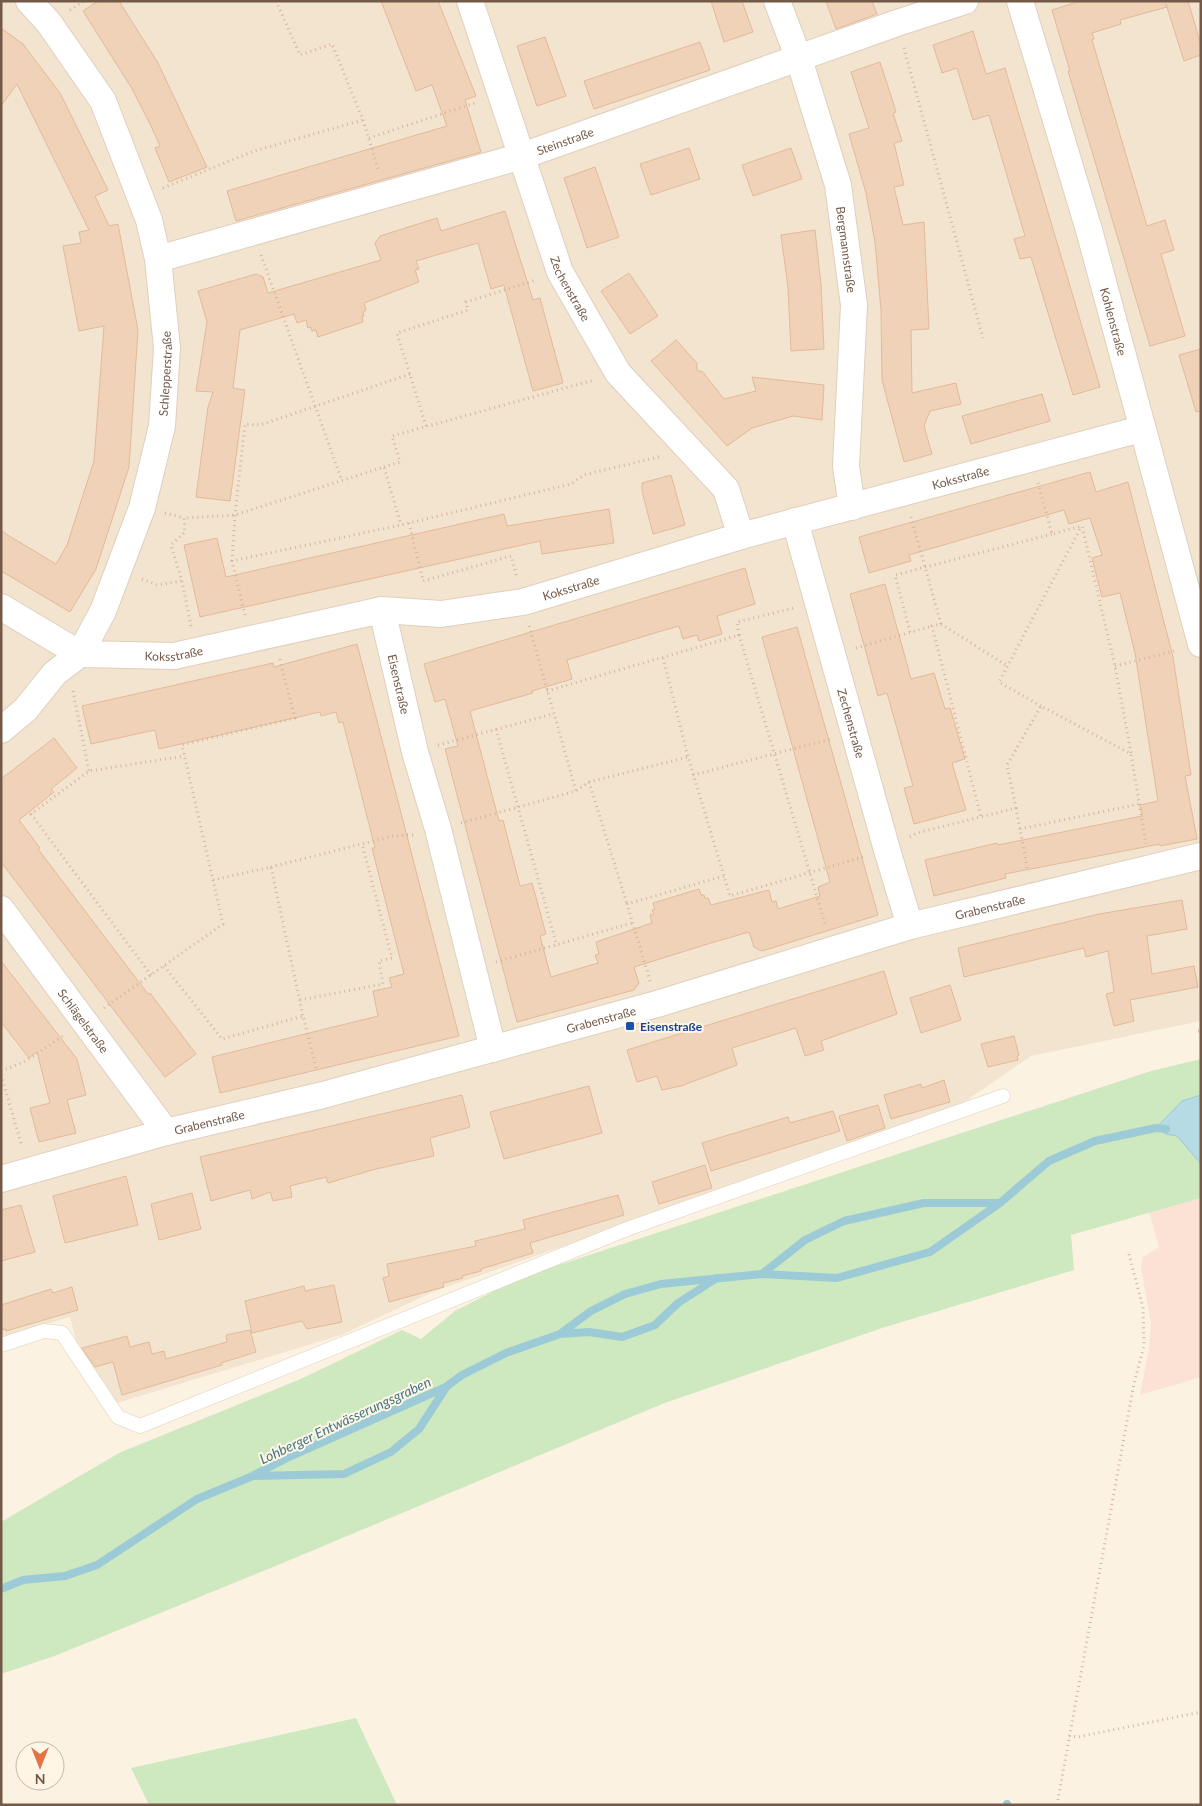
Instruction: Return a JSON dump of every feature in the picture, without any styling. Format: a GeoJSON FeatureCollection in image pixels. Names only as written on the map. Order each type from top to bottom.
{"type":"FeatureCollection","features":[{"type":"Feature","properties":{"kind":"street","name":"Schlepperstraße"},"geometry":{"type":"LineString","coordinates":[[1,730],[25,710],[55,673],[80,654],[103,611],[142,508],[162,426],[167,348],[158,259],[149,220],[103,101],[49,23],[29,1]]}},
{"type":"Feature","properties":{"kind":"street","name":"Zechenstraße"},"geometry":{"type":"LineString","coordinates":[[470,1],[560,272],[618,373],[726,489],[741,536]]}},
{"type":"Feature","properties":{"kind":"street","name":"Bergmannstraße"},"geometry":{"type":"LineString","coordinates":[[777,1],[799,59],[838,185],[854,305],[846,466],[852,507]]}},
{"type":"Feature","properties":{"kind":"street","name":"Steinstraße"},"geometry":{"type":"LineString","coordinates":[[158,259],[253,234],[522,156],[897,23],[965,1]]}},
{"type":"Feature","properties":{"kind":"street","name":"Kohlenstraße"},"geometry":{"type":"LineString","coordinates":[[1020,1],[1089,230],[1141,429],[1192,647]]}},
{"type":"Feature","properties":{"kind":"street","name":"Koksstraße"},"geometry":{"type":"LineString","coordinates":[[1,607],[80,654],[174,656],[262,635],[382,610],[441,614],[523,602],[741,536],[1141,429]]}},
{"type":"Feature","properties":{"kind":"street","name":"Zechenstraße"},"geometry":{"type":"LineString","coordinates":[[795,521],[910,926]]}},
{"type":"Feature","properties":{"kind":"street","name":"Eisenstraße"},"geometry":{"type":"LineString","coordinates":[[382,610],[415,752],[438,829],[493,1049]]}},
{"type":"Feature","properties":{"kind":"street","name":"Grabenstraße"},"geometry":{"type":"LineString","coordinates":[[1,1179],[166,1132],[322,1095],[657,1004],[910,926],[1201,856]]}},
{"type":"Feature","properties":{"kind":"street","name":"Schlägelstraße"},"geometry":{"type":"LineString","coordinates":[[1,909],[166,1132]]}},
{"type":"Feature","properties":{"kind":"lane"},"geometry":{"type":"LineString","coordinates":[[1,1344],[44,1331],[62,1333],[118,1417],[140,1426],[627,1229],[1003,1096]]}},
{"type":"Feature","properties":{"kind":"path"},"geometry":{"type":"LineString","coordinates":[[276,1],[300,55],[332,44],[363,120],[386,196]]}},
{"type":"Feature","properties":{"kind":"path"},"geometry":{"type":"LineString","coordinates":[[897,23],[983,338]]}},
{"type":"Feature","properties":{"kind":"path"},"geometry":{"type":"LineString","coordinates":[[369,138],[502,95]]}},
{"type":"Feature","properties":{"kind":"path"},"geometry":{"type":"LineString","coordinates":[[140,196],[254,152],[363,120]]}},
{"type":"Feature","properties":{"kind":"path"},"geometry":{"type":"LineString","coordinates":[[253,234],[342,480]]}},
{"type":"Feature","properties":{"kind":"path"},"geometry":{"type":"LineString","coordinates":[[426,426],[397,333],[468,310],[466,302],[560,272]]}},
{"type":"Feature","properties":{"kind":"path"},"geometry":{"type":"LineString","coordinates":[[195,651],[182,581],[171,545],[185,532],[184,518],[235,515],[400,462],[392,436],[618,373]]}},
{"type":"Feature","properties":{"kind":"path"},"geometry":{"type":"LineString","coordinates":[[1,1070],[24,1062],[223,924],[182,745],[294,718],[232,561],[245,424],[260,425],[410,374]]}},
{"type":"Feature","properties":{"kind":"path"},"geometry":{"type":"LineString","coordinates":[[232,561],[401,525],[572,484],[584,475],[689,449]]}},
{"type":"Feature","properties":{"kind":"path"},"geometry":{"type":"LineString","coordinates":[[1032,458],[1052,534]]}},
{"type":"Feature","properties":{"kind":"path"},"geometry":{"type":"LineString","coordinates":[[384,467],[401,525]]}},
{"type":"Feature","properties":{"kind":"path"},"geometry":{"type":"LineString","coordinates":[[904,492],[940,624],[1006,665]]}},
{"type":"Feature","properties":{"kind":"path"},"geometry":{"type":"LineString","coordinates":[[910,632],[895,575],[1082,526]]}},
{"type":"Feature","properties":{"kind":"path"},"geometry":{"type":"LineString","coordinates":[[1082,526],[1006,665],[999,682],[1131,754]]}},
{"type":"Feature","properties":{"kind":"path"},"geometry":{"type":"LineString","coordinates":[[1082,526],[1116,666],[1150,868]]}},
{"type":"Feature","properties":{"kind":"path"},"geometry":{"type":"LineString","coordinates":[[119,570],[157,585],[182,581]]}},
{"type":"Feature","properties":{"kind":"path"},"geometry":{"type":"LineString","coordinates":[[818,602],[737,622],[739,635],[812,872],[832,950]]}},
{"type":"Feature","properties":{"kind":"path"},"geometry":{"type":"LineString","coordinates":[[832,654],[940,624]]}},
{"type":"Feature","properties":{"kind":"path"},"geometry":{"type":"LineString","coordinates":[[932,626],[981,817]]}},
{"type":"Feature","properties":{"kind":"path"},"geometry":{"type":"LineString","coordinates":[[548,691],[739,635]]}},
{"type":"Feature","properties":{"kind":"path"},"geometry":{"type":"LineString","coordinates":[[1116,666],[1192,647]]}},
{"type":"Feature","properties":{"kind":"path"},"geometry":{"type":"LineString","coordinates":[[663,658],[693,775],[730,896],[887,850],[916,834],[1016,808]]}},
{"type":"Feature","properties":{"kind":"path"},"geometry":{"type":"LineString","coordinates":[[55,673],[75,693],[89,771]]}},
{"type":"Feature","properties":{"kind":"path"},"geometry":{"type":"LineString","coordinates":[[1033,896],[1007,765],[1041,706]]}},
{"type":"Feature","properties":{"kind":"path"},"geometry":{"type":"LineString","coordinates":[[415,752],[496,728],[553,714]]}},
{"type":"Feature","properties":{"kind":"path"},"geometry":{"type":"LineString","coordinates":[[496,728],[557,946]]}},
{"type":"Feature","properties":{"kind":"path"},"geometry":{"type":"LineString","coordinates":[[693,775],[854,733]]}},
{"type":"Feature","properties":{"kind":"path"},"geometry":{"type":"LineString","coordinates":[[151,974],[31,814],[89,771],[185,756]]}},
{"type":"Feature","properties":{"kind":"path"},"geometry":{"type":"LineString","coordinates":[[213,880],[393,836],[406,837],[438,829],[576,791],[589,782],[688,757]]}},
{"type":"Feature","properties":{"kind":"path"},"geometry":{"type":"LineString","coordinates":[[589,782],[657,1004]]}},
{"type":"Feature","properties":{"kind":"path"},"geometry":{"type":"LineString","coordinates":[[1020,829],[1140,804]]}},
{"type":"Feature","properties":{"kind":"path"},"geometry":{"type":"LineString","coordinates":[[300,1000],[383,984],[379,961],[392,958],[362,844]]}},
{"type":"Feature","properties":{"kind":"path"},"geometry":{"type":"LineString","coordinates":[[270,867],[322,1095]]}},
{"type":"Feature","properties":{"kind":"path"},"geometry":{"type":"LineString","coordinates":[[627,904],[724,876]]}},
{"type":"Feature","properties":{"kind":"path"},"geometry":{"type":"LineString","coordinates":[[472,969],[632,924]]}},
{"type":"Feature","properties":{"kind":"path"},"geometry":{"type":"LineString","coordinates":[[164,966],[222,1038],[303,1016]]}},
{"type":"Feature","properties":{"kind":"path"},"geometry":{"type":"LineString","coordinates":[[1,1075],[29,1171]]}},
{"type":"Feature","properties":{"kind":"path"},"geometry":{"type":"LineString","coordinates":[[1057,1805],[1134,1383],[1144,1346],[1144,1308],[1129,1254]]}},
{"type":"Feature","properties":{"kind":"path"},"geometry":{"type":"LineString","coordinates":[[1069,1736],[1078,1737],[1201,1712]]}},
{"type":"Feature","properties":{"kind":"shaded area"},"geometry":{"type":"Polygon","coordinates":[[[1,1],[1201,1],[1201,1021],[1031,1056],[951,1111],[435,1291],[341,1335],[117,1403],[77,1345],[70,1317],[1,1337],[1,1]]]}},
{"type":"Feature","properties":{"kind":"shaded area"},"geometry":{"type":"Polygon","coordinates":[[[1201,1198],[1201,1377],[1140,1395],[1149,1348],[1151,1323],[1141,1268],[1143,1257],[1159,1247],[1149,1212],[1201,1198]]]}},
{"type":"Feature","properties":{"kind":"green space"},"geometry":{"type":"Polygon","coordinates":[[[1201,1059],[1201,1198],[1071,1235],[1074,1270],[882,1328],[662,1404],[278,1565],[57,1655],[1,1674],[1,1522],[119,1453],[303,1378],[402,1330],[421,1339],[455,1311],[519,1278],[1151,1071],[1201,1059]]]}},
{"type":"Feature","properties":{"kind":"green space"},"geometry":{"type":"Polygon","coordinates":[[[356,1718],[397,1805],[149,1805],[131,1768],[356,1718]]]}},
{"type":"Feature","properties":{"kind":"water"},"geometry":{"type":"Polygon","coordinates":[[[1201,1095],[1201,1164],[1177,1136],[1166,1134],[1156,1128],[1182,1101],[1201,1095]]]}},
{"type":"Feature","properties":{"kind":"building"},"geometry":{"type":"Polygon","coordinates":[[[98,1],[119,1],[158,63],[207,167],[169,182],[155,148],[160,146],[151,126],[131,87],[83,11],[98,1]]]}},
{"type":"Feature","properties":{"kind":"building"},"geometry":{"type":"Polygon","coordinates":[[[381,1],[438,1],[476,96],[465,100],[481,152],[236,221],[227,191],[447,126],[432,85],[416,91],[381,1]]]}},
{"type":"Feature","properties":{"kind":"building"},"geometry":{"type":"Polygon","coordinates":[[[711,1],[742,1],[753,32],[724,42],[711,1]]]}},
{"type":"Feature","properties":{"kind":"building"},"geometry":{"type":"Polygon","coordinates":[[[826,1],[872,1],[877,14],[836,29],[826,1]]]}},
{"type":"Feature","properties":{"kind":"building"},"geometry":{"type":"Polygon","coordinates":[[[1080,1],[1188,1],[1201,45],[1201,55],[1184,61],[1167,7],[1120,20],[1121,24],[1092,33],[1094,39],[1092,40],[1147,226],[1165,220],[1174,250],[1161,254],[1185,336],[1150,346],[1068,71],[1070,71],[1052,10],[1080,1]]]}},
{"type":"Feature","properties":{"kind":"building"},"geometry":{"type":"Polygon","coordinates":[[[1,28],[23,44],[60,93],[108,190],[95,196],[109,226],[118,224],[138,330],[129,467],[96,569],[70,612],[1,571],[1,531],[56,564],[67,545],[94,461],[104,326],[79,331],[63,246],[81,243],[79,232],[89,230],[17,84],[1,106],[1,28]]]}},
{"type":"Feature","properties":{"kind":"building"},"geometry":{"type":"Polygon","coordinates":[[[973,31],[986,74],[1005,68],[1100,387],[1073,395],[1031,257],[1020,259],[1014,239],[1025,236],[989,115],[973,120],[957,68],[942,73],[933,45],[973,31]]]}},
{"type":"Feature","properties":{"kind":"building"},"geometry":{"type":"Polygon","coordinates":[[[545,37],[566,96],[537,106],[517,46],[545,37]]]}},
{"type":"Feature","properties":{"kind":"building"},"geometry":{"type":"Polygon","coordinates":[[[700,42],[710,70],[594,109],[584,81],[700,42]]]}},
{"type":"Feature","properties":{"kind":"building"},"geometry":{"type":"Polygon","coordinates":[[[880,62],[896,112],[893,113],[902,141],[894,143],[904,185],[894,187],[903,225],[924,222],[929,329],[911,330],[912,393],[956,383],[961,404],[930,411],[924,426],[932,454],[904,462],[882,380],[881,310],[875,242],[866,193],[849,134],[869,128],[851,72],[880,62]]]}},
{"type":"Feature","properties":{"kind":"building"},"geometry":{"type":"Polygon","coordinates":[[[689,148],[700,179],[651,195],[640,164],[689,148]]]}},
{"type":"Feature","properties":{"kind":"building"},"geometry":{"type":"Polygon","coordinates":[[[791,148],[802,179],[753,196],[742,165],[791,148]]]}},
{"type":"Feature","properties":{"kind":"building"},"geometry":{"type":"Polygon","coordinates":[[[595,167],[619,237],[587,248],[564,178],[595,167]]]}},
{"type":"Feature","properties":{"kind":"building"},"geometry":{"type":"Polygon","coordinates":[[[505,211],[533,300],[540,298],[563,383],[533,391],[504,285],[491,289],[478,243],[416,261],[419,269],[415,270],[419,282],[364,303],[366,310],[363,312],[364,316],[362,316],[363,322],[318,337],[316,330],[312,331],[311,327],[308,328],[306,320],[297,323],[294,314],[240,330],[233,388],[245,390],[230,501],[196,497],[208,407],[213,392],[196,391],[207,322],[198,291],[256,274],[263,277],[268,293],[381,260],[375,243],[380,236],[437,218],[441,231],[505,211]]]}},
{"type":"Feature","properties":{"kind":"building"},"geometry":{"type":"Polygon","coordinates":[[[815,230],[821,285],[824,349],[791,351],[788,288],[781,235],[815,230]]]}},
{"type":"Feature","properties":{"kind":"building"},"geometry":{"type":"Polygon","coordinates":[[[629,273],[658,316],[630,334],[601,291],[629,273]]]}},
{"type":"Feature","properties":{"kind":"building"},"geometry":{"type":"Polygon","coordinates":[[[676,340],[697,363],[697,371],[702,371],[724,399],[756,391],[752,377],[824,385],[822,420],[793,416],[752,428],[727,446],[651,361],[676,340]]]}},
{"type":"Feature","properties":{"kind":"building"},"geometry":{"type":"Polygon","coordinates":[[[1201,349],[1201,411],[1196,412],[1179,355],[1201,349]]]}},
{"type":"Feature","properties":{"kind":"building"},"geometry":{"type":"Polygon","coordinates":[[[1042,394],[1050,421],[971,444],[962,416],[1042,394]]]}},
{"type":"Feature","properties":{"kind":"building"},"geometry":{"type":"Polygon","coordinates":[[[1090,472],[1096,492],[1128,482],[1173,657],[1191,775],[1185,776],[1197,839],[1160,846],[1160,844],[1005,874],[1006,878],[934,896],[925,860],[997,843],[998,845],[1142,816],[1140,805],[1158,801],[1135,653],[1120,593],[1102,597],[1092,558],[1102,555],[1090,518],[1069,524],[1064,510],[909,555],[911,561],[869,573],[859,537],[1090,472]]]}},
{"type":"Feature","properties":{"kind":"building"},"geometry":{"type":"Polygon","coordinates":[[[671,475],[685,525],[653,534],[642,491],[642,483],[671,475]]]}},
{"type":"Feature","properties":{"kind":"building"},"geometry":{"type":"Polygon","coordinates":[[[609,509],[614,543],[542,554],[540,541],[200,617],[184,545],[217,538],[226,577],[504,514],[507,526],[609,509]]]}},
{"type":"Feature","properties":{"kind":"building"},"geometry":{"type":"Polygon","coordinates":[[[745,568],[755,604],[717,616],[722,634],[699,641],[697,635],[683,639],[679,626],[658,632],[567,660],[572,679],[532,691],[533,693],[470,711],[499,821],[503,820],[520,886],[532,883],[546,934],[540,936],[551,977],[598,963],[595,955],[599,954],[596,942],[652,923],[650,915],[654,914],[652,910],[655,910],[653,903],[699,889],[701,895],[708,898],[711,905],[769,890],[772,902],[776,901],[778,909],[820,896],[818,887],[830,882],[762,637],[797,627],[878,915],[762,951],[754,947],[749,932],[711,943],[634,967],[639,983],[634,990],[517,1022],[445,749],[458,746],[445,699],[435,702],[424,664],[745,568]]]}},
{"type":"Feature","properties":{"kind":"building"},"geometry":{"type":"Polygon","coordinates":[[[885,584],[911,679],[934,673],[945,709],[950,708],[965,759],[952,763],[966,810],[914,824],[904,788],[913,786],[887,693],[878,696],[850,594],[885,584]]]}},
{"type":"Feature","properties":{"kind":"building"},"geometry":{"type":"Polygon","coordinates":[[[357,644],[459,1036],[220,1093],[212,1057],[378,1016],[373,991],[392,987],[389,978],[404,974],[343,722],[339,723],[336,712],[321,716],[320,712],[159,749],[155,730],[91,744],[82,706],[273,663],[274,667],[357,644]]]}},
{"type":"Feature","properties":{"kind":"building"},"geometry":{"type":"Polygon","coordinates":[[[54,738],[77,768],[51,789],[54,792],[19,820],[40,848],[38,849],[196,1054],[165,1077],[1,862],[1,779],[54,738]]]}},
{"type":"Feature","properties":{"kind":"building"},"geometry":{"type":"Polygon","coordinates":[[[1182,900],[1187,929],[1147,936],[1152,974],[1194,966],[1198,987],[1130,1000],[1134,1021],[1114,1026],[1106,994],[1114,992],[1108,951],[1086,957],[1084,948],[964,977],[958,948],[1099,914],[1182,900]]]}},
{"type":"Feature","properties":{"kind":"building"},"geometry":{"type":"Polygon","coordinates":[[[1,961],[77,1059],[86,1095],[67,1100],[76,1133],[39,1142],[30,1108],[50,1103],[37,1052],[29,1058],[1,1022],[1,961]]]}},
{"type":"Feature","properties":{"kind":"building"},"geometry":{"type":"Polygon","coordinates":[[[884,971],[897,1014],[821,1041],[824,1050],[805,1056],[796,1028],[732,1048],[737,1065],[681,1086],[662,1090],[657,1076],[637,1082],[627,1050],[884,971]]]}},
{"type":"Feature","properties":{"kind":"building"},"geometry":{"type":"Polygon","coordinates":[[[950,985],[961,1020],[921,1033],[910,998],[950,985]]]}},
{"type":"Feature","properties":{"kind":"building"},"geometry":{"type":"Polygon","coordinates":[[[1014,1036],[1019,1055],[1017,1056],[1018,1060],[988,1067],[981,1044],[1014,1036]]]}},
{"type":"Feature","properties":{"kind":"building"},"geometry":{"type":"Polygon","coordinates":[[[944,1080],[950,1102],[891,1119],[884,1095],[921,1084],[922,1088],[944,1080]]]}},
{"type":"Feature","properties":{"kind":"building"},"geometry":{"type":"Polygon","coordinates":[[[589,1086],[602,1133],[504,1159],[490,1112],[589,1086]]]}},
{"type":"Feature","properties":{"kind":"building"},"geometry":{"type":"Polygon","coordinates":[[[462,1095],[470,1127],[430,1138],[434,1156],[376,1169],[328,1183],[326,1177],[290,1186],[292,1197],[273,1201],[270,1192],[252,1199],[250,1190],[211,1201],[200,1157],[462,1095]]]}},
{"type":"Feature","properties":{"kind":"building"},"geometry":{"type":"Polygon","coordinates":[[[878,1105],[885,1128],[847,1141],[839,1116],[878,1105]]]}},
{"type":"Feature","properties":{"kind":"building"},"geometry":{"type":"Polygon","coordinates":[[[833,1111],[840,1131],[711,1171],[702,1143],[788,1117],[790,1123],[833,1111]]]}},
{"type":"Feature","properties":{"kind":"building"},"geometry":{"type":"Polygon","coordinates":[[[705,1165],[712,1188],[659,1204],[652,1182],[705,1165]]]}},
{"type":"Feature","properties":{"kind":"building"},"geometry":{"type":"Polygon","coordinates":[[[126,1176],[138,1225],[65,1243],[53,1196],[126,1176]]]}},
{"type":"Feature","properties":{"kind":"building"},"geometry":{"type":"Polygon","coordinates":[[[192,1193],[201,1229],[159,1240],[151,1204],[192,1193]]]}},
{"type":"Feature","properties":{"kind":"building"},"geometry":{"type":"Polygon","coordinates":[[[618,1195],[624,1215],[530,1243],[533,1253],[481,1269],[481,1271],[462,1276],[463,1278],[443,1283],[444,1287],[389,1302],[383,1278],[389,1276],[387,1264],[476,1246],[475,1241],[525,1229],[523,1220],[618,1195]]]}},
{"type":"Feature","properties":{"kind":"building"},"geometry":{"type":"Polygon","coordinates":[[[21,1205],[35,1252],[1,1261],[1,1210],[21,1205]]]}},
{"type":"Feature","properties":{"kind":"building"},"geometry":{"type":"Polygon","coordinates":[[[334,1285],[342,1322],[307,1329],[302,1321],[252,1333],[245,1301],[304,1286],[305,1291],[334,1285]]]}},
{"type":"Feature","properties":{"kind":"building"},"geometry":{"type":"Polygon","coordinates":[[[72,1287],[78,1310],[6,1331],[6,1329],[1,1330],[1,1305],[51,1289],[53,1293],[72,1287]]]}},
{"type":"Feature","properties":{"kind":"building"},"geometry":{"type":"Polygon","coordinates":[[[250,1330],[256,1352],[221,1363],[222,1365],[122,1395],[113,1362],[95,1367],[82,1348],[127,1336],[130,1347],[149,1342],[152,1354],[164,1351],[166,1359],[227,1342],[226,1335],[250,1330]]]}},
{"type":"Feature","properties":{"kind":"waterway","name":"Lohberger Entwässerungsgraben"},"geometry":{"type":"LineString","coordinates":[[560,1334],[591,1311],[625,1294],[661,1284],[762,1274],[837,1278],[930,1252],[1000,1203],[1049,1161],[1095,1141],[1156,1128],[1166,1129]]}},
{"type":"Feature","properties":{"kind":"waterway","name":"Lohberger Entwässerungsgraben"},"geometry":{"type":"LineString","coordinates":[[762,1274],[805,1240],[844,1221],[924,1203],[1000,1203]]}},
{"type":"Feature","properties":{"kind":"waterway","name":"Lohberger Entwässerungsgraben"},"geometry":{"type":"LineString","coordinates":[[1,1589],[23,1580],[65,1576],[97,1565],[197,1499],[253,1476],[344,1474],[391,1452],[419,1429],[447,1386],[462,1375],[506,1353],[560,1334],[589,1332],[622,1337],[655,1325],[678,1303],[717,1278]]}},
{"type":"Feature","properties":{"kind":"waterway","name":"Lohberger Entwässerungsgraben"},"geometry":{"type":"LineString","coordinates":[[254,1475],[289,1457],[446,1387]]}},
{"type":"Feature","properties":{"kind":"place","name":"Eisenstraße"},"geometry":{"type":"Point","coordinates":[630,1026]}}]}
